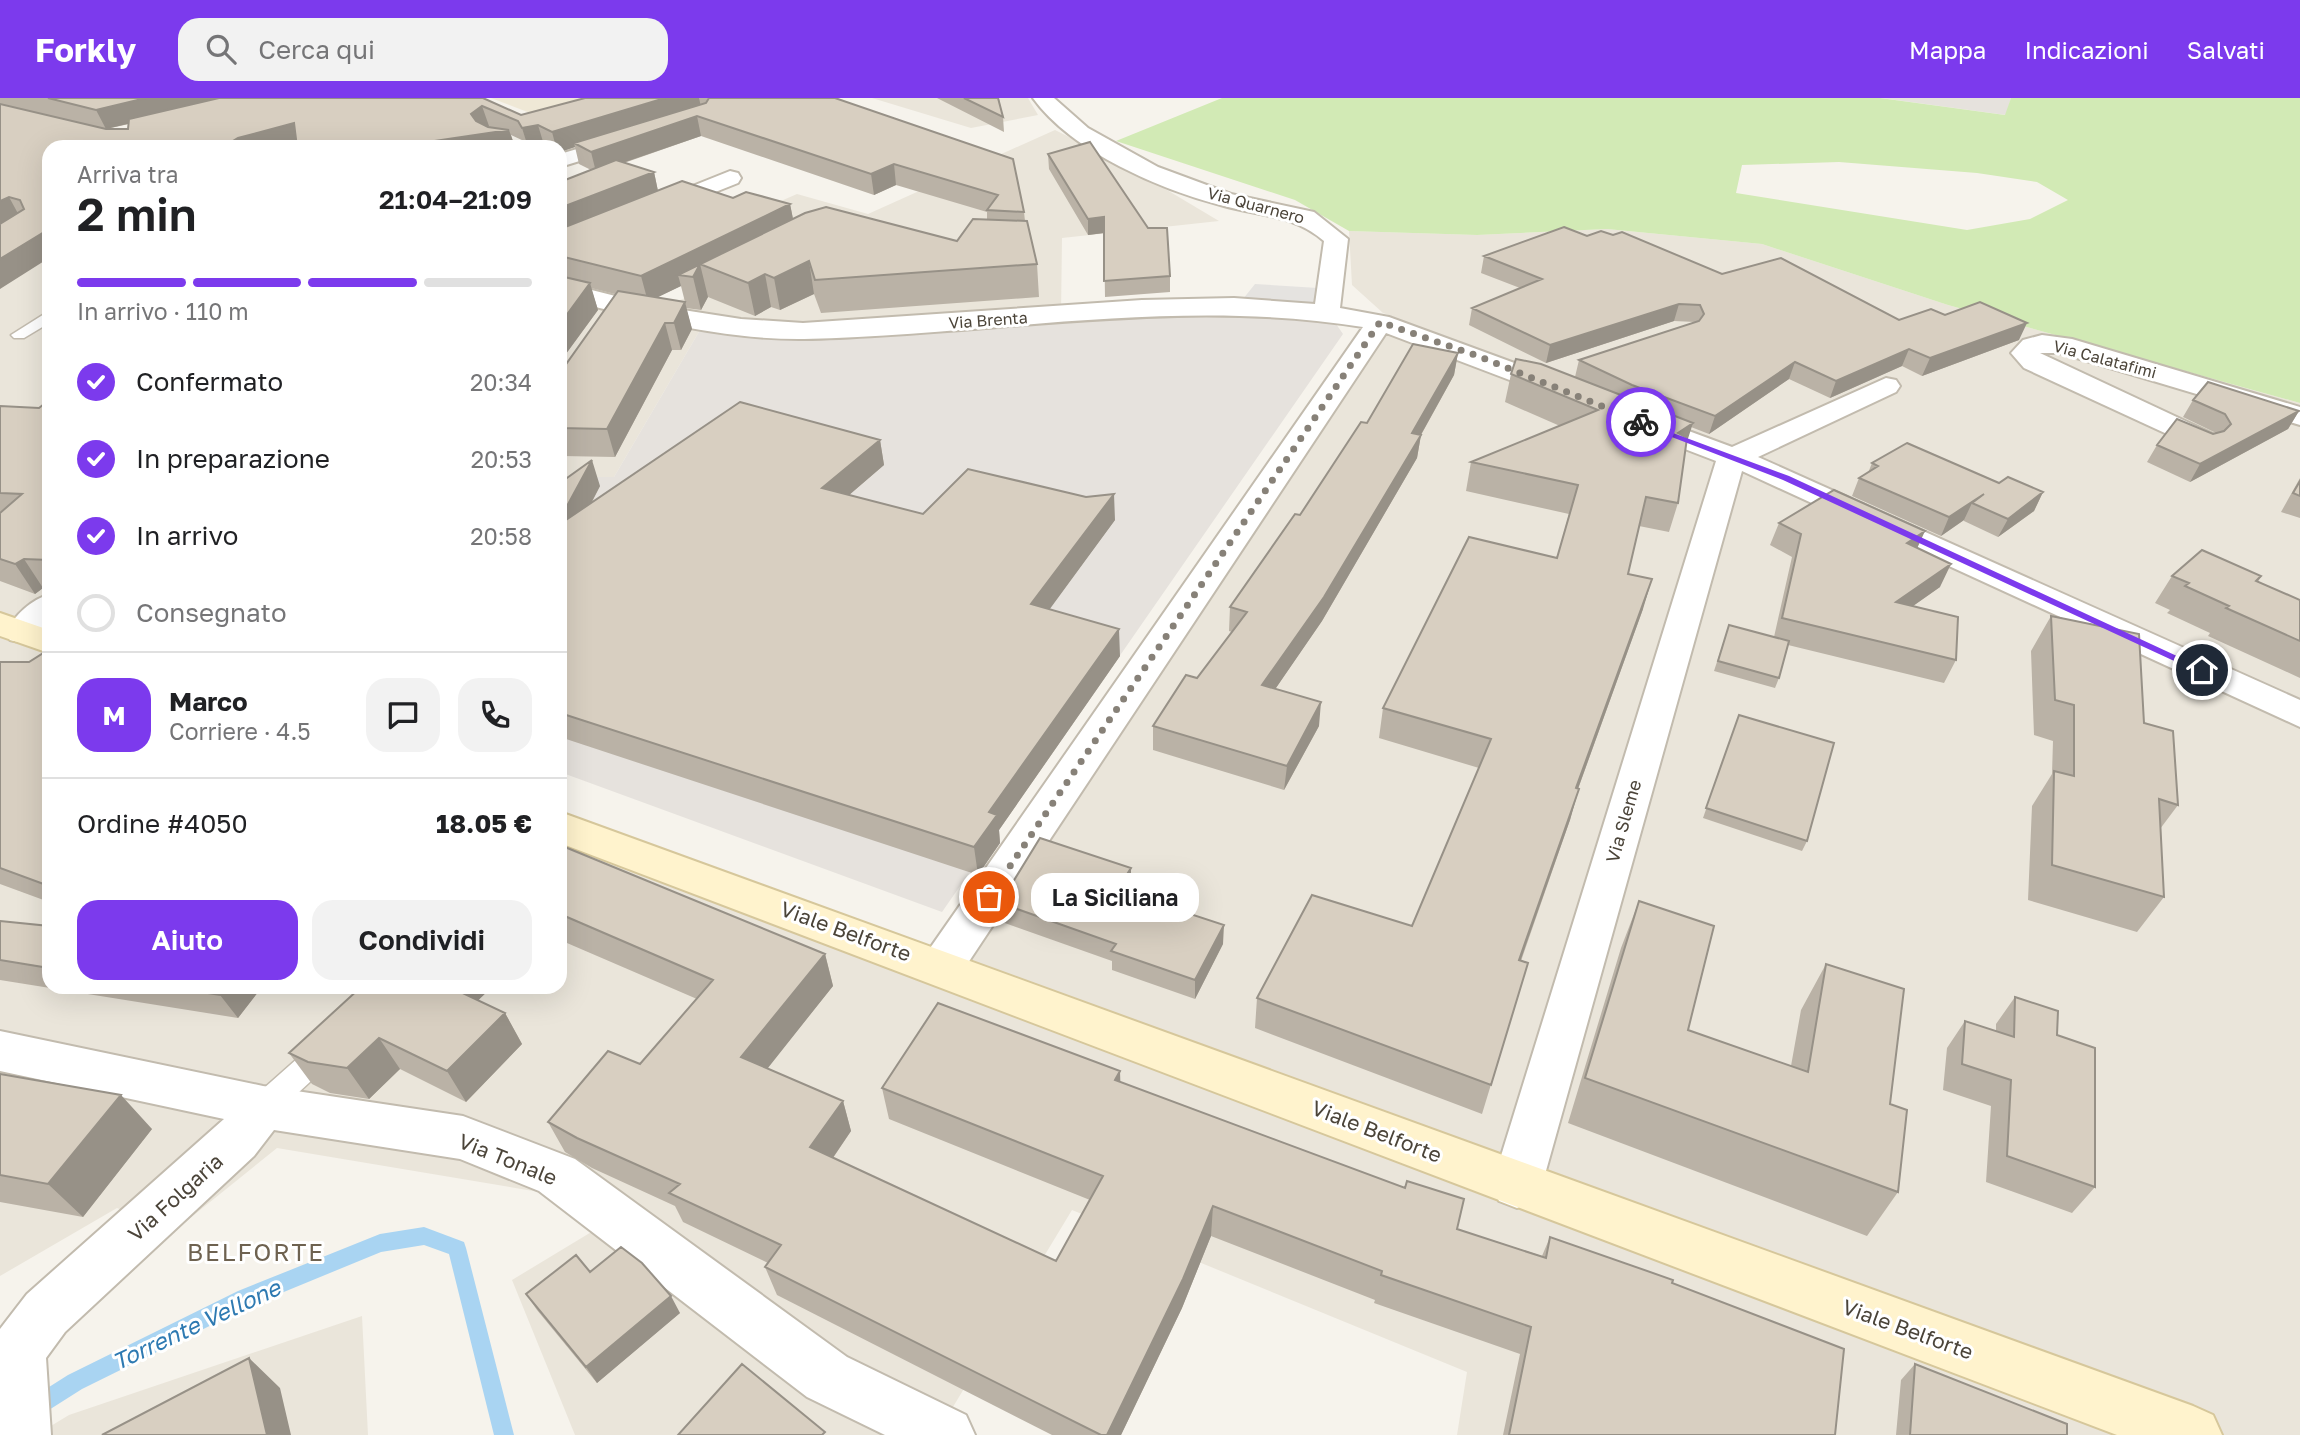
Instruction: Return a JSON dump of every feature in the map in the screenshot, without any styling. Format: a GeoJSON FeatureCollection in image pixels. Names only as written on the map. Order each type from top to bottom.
{"type":"FeatureCollection","features":[{"type":"Feature","properties":{"kind":"main road","name":"Viale Belforte"},"geometry":{"type":"LineString","coordinates":[[567,833],[942,966],[1517,1185],[2193,1435]]}},
{"type":"Feature","properties":{"kind":"street","name":"Via Quarnero"},"geometry":{"type":"LineString","coordinates":[[1043,98],[1058,114],[1110,149],[1163,177],[1225,200],[1309,218],[1336,239],[1326,314]]}},
{"type":"Feature","properties":{"kind":"street"},"geometry":{"type":"LineString","coordinates":[[567,159],[651,132]]}},
{"type":"Feature","properties":{"kind":"street"},"geometry":{"type":"LineString","coordinates":[[567,244],[730,178]]}},
{"type":"Feature","properties":{"kind":"street","name":"Via Brenta"},"geometry":{"type":"LineString","coordinates":[[567,294],[610,315],[651,313],[741,327],[803,331],[1142,308],[1234,306],[1326,314]]}},
{"type":"Feature","properties":{"kind":"street"},"geometry":{"type":"LineString","coordinates":[[651,313],[686,295]]}},
{"type":"Feature","properties":{"kind":"street"},"geometry":{"type":"LineString","coordinates":[[1326,314],[1380,322],[1583,398]]}},
{"type":"Feature","properties":{"kind":"street"},"geometry":{"type":"LineString","coordinates":[[942,966],[1380,322]]}},
{"type":"Feature","properties":{"kind":"street","name":"Via Calatafimi"},"geometry":{"type":"LineString","coordinates":[[2203,440],[2034,362],[2024,353],[2029,346],[2042,342],[2063,345],[2300,416]]}},
{"type":"Feature","properties":{"kind":"street"},"geometry":{"type":"LineString","coordinates":[[1534,378],[1572,366]]}},
{"type":"Feature","properties":{"kind":"street"},"geometry":{"type":"LineString","coordinates":[[1732,458],[1886,386]]}},
{"type":"Feature","properties":{"kind":"street"},"geometry":{"type":"LineString","coordinates":[[1620,414],[1786,478],[2300,715]]}},
{"type":"Feature","properties":{"kind":"street","name":"Via Sleme"},"geometry":{"type":"LineString","coordinates":[[1517,1185],[1721,486],[1732,458]]}},
{"type":"Feature","properties":{"kind":"street"},"geometry":{"type":"LineString","coordinates":[[24,632],[42,613]]}},
{"type":"Feature","properties":{"kind":"street","name":"Via Tonale"},"geometry":{"type":"LineString","coordinates":[[0,1051],[262,1107],[463,1138],[556,1175],[827,1377],[946,1435]]}},
{"type":"Feature","properties":{"kind":"street","name":"Via Folgaria"},"geometry":{"type":"LineString","coordinates":[[22,1422],[18,1350],[46,1313],[237,1141],[262,1107]]}},
{"type":"Feature","properties":{"kind":"lane"},"geometry":{"type":"LineString","coordinates":[[19,335],[42,320]]}},
{"type":"Feature","properties":{"kind":"lane","name":"Via Folgaria"},"geometry":{"type":"LineString","coordinates":[[262,1107],[344,1033]]}},
{"type":"Feature","properties":{"kind":"shaded area"},"geometry":{"type":"Polygon","coordinates":[[[491,98],[630,98],[543,118],[491,98]]]}},
{"type":"Feature","properties":{"kind":"shaded area"},"geometry":{"type":"Polygon","coordinates":[[[872,98],[1028,98],[1038,115],[971,128],[872,98]]]}},
{"type":"Feature","properties":{"kind":"shaded area"},"geometry":{"type":"Polygon","coordinates":[[[1881,98],[2011,98],[2006,115],[1881,98]]]}},
{"type":"Feature","properties":{"kind":"shaded area"},"geometry":{"type":"Polygon","coordinates":[[[1055,130],[1125,165],[1219,221],[1062,238],[1061,315],[700,330],[614,477],[567,477],[567,291],[651,313],[786,253],[726,225],[797,194],[868,214],[1055,130]]]}},
{"type":"Feature","properties":{"kind":"shaded area"},"geometry":{"type":"Polygon","coordinates":[[[42,204],[42,994],[567,994],[567,830],[942,966],[1365,343],[1397,318],[1383,313],[1352,285],[1349,231],[1477,235],[1607,229],[1762,244],[1948,305],[2300,403],[2300,1435],[1457,1435],[1467,1372],[1072,1210],[936,1435],[575,1435],[512,1280],[593,1231],[545,1193],[277,1148],[174,1231],[117,1208],[0,1276],[0,229],[42,204]]]}},
{"type":"Feature","properties":{"kind":"shaded area"},"geometry":{"type":"Polygon","coordinates":[[[1255,284],[1318,288],[1315,306],[1243,299],[1255,284]]]}},
{"type":"Feature","properties":{"kind":"shaded area"},"geometry":{"type":"Polygon","coordinates":[[[1200,312],[1334,321],[1343,334],[942,912],[567,775],[567,477],[614,477],[700,330],[859,337],[1200,312]]]}},
{"type":"Feature","properties":{"kind":"shaded area"},"geometry":{"type":"Polygon","coordinates":[[[362,1316],[368,1435],[36,1435],[69,1415],[362,1316]]]}},
{"type":"Feature","properties":{"kind":"green space"},"geometry":{"type":"Polygon","coordinates":[[[1222,98],[1880,98],[2005,115],[2011,98],[2300,98],[2300,403],[1948,305],[1762,244],[1607,229],[1477,235],[1349,231],[1295,200],[1116,141],[1222,98]],[[1839,162],[1742,165],[1736,193],[1967,230],[2030,219],[2068,200],[2037,182],[1977,173],[1839,162]]]}},
{"type":"Feature","properties":{"kind":"building"},"geometry":{"type":"Polygon","coordinates":[[[48,98],[146,98],[96,110],[48,98]]]}},
{"type":"Feature","properties":{"kind":"building"},"geometry":{"type":"Polygon","coordinates":[[[219,98],[483,98],[521,115],[585,98],[665,98],[552,132],[538,125],[522,128],[518,121],[482,106],[471,114],[476,121],[488,127],[509,130],[441,140],[296,140],[294,123],[235,140],[42,140],[42,233],[0,259],[0,224],[24,209],[20,200],[9,197],[0,201],[0,104],[106,129],[128,129],[129,119],[219,98]]]}},
{"type":"Feature","properties":{"kind":"building"},"geometry":{"type":"Polygon","coordinates":[[[709,98],[835,98],[1013,159],[1024,212],[987,210],[998,195],[894,164],[871,174],[697,116],[591,152],[574,143],[706,103],[709,98]]]}},
{"type":"Feature","properties":{"kind":"building"},"geometry":{"type":"Polygon","coordinates":[[[964,98],[998,98],[1003,117],[964,98]]]}},
{"type":"Feature","properties":{"kind":"building"},"geometry":{"type":"Polygon","coordinates":[[[1090,142],[1148,228],[1167,228],[1170,276],[1104,281],[1104,217],[1088,219],[1048,154],[1090,142]]]}},
{"type":"Feature","properties":{"kind":"building"},"geometry":{"type":"Polygon","coordinates":[[[616,160],[654,172],[567,205],[567,179],[616,160]]]}},
{"type":"Feature","properties":{"kind":"building"},"geometry":{"type":"Polygon","coordinates":[[[682,181],[733,198],[746,192],[790,204],[641,276],[567,258],[567,226],[682,181]]]}},
{"type":"Feature","properties":{"kind":"building"},"geometry":{"type":"Polygon","coordinates":[[[826,207],[957,241],[973,219],[1027,221],[1037,264],[815,280],[809,261],[774,278],[765,274],[748,283],[700,264],[805,213],[826,207]]]}},
{"type":"Feature","properties":{"kind":"building"},"geometry":{"type":"Polygon","coordinates":[[[1564,227],[1587,236],[1601,231],[1613,235],[1622,232],[1722,274],[1781,258],[1899,320],[1931,309],[1945,315],[1980,302],[2027,323],[1930,358],[1909,349],[1836,381],[1795,362],[1715,416],[1632,385],[1579,360],[1699,321],[1704,314],[1700,305],[1679,304],[1550,345],[1472,308],[1542,279],[1484,256],[1564,227]]]}},
{"type":"Feature","properties":{"kind":"building"},"geometry":{"type":"Polygon","coordinates":[[[700,264],[693,277],[678,275],[700,264]]]}},
{"type":"Feature","properties":{"kind":"building"},"geometry":{"type":"Polygon","coordinates":[[[567,278],[590,283],[567,314],[567,278]]]}},
{"type":"Feature","properties":{"kind":"building"},"geometry":{"type":"Polygon","coordinates":[[[618,291],[685,302],[674,323],[665,323],[607,429],[567,428],[567,363],[618,291]]]}},
{"type":"Feature","properties":{"kind":"building"},"geometry":{"type":"Polygon","coordinates":[[[1413,344],[1458,353],[1412,433],[1421,435],[1324,597],[1262,685],[1321,702],[1287,766],[1153,726],[1186,675],[1197,678],[1247,612],[1230,607],[1295,514],[1300,515],[1361,422],[1367,423],[1413,344]]]}},
{"type":"Feature","properties":{"kind":"building"},"geometry":{"type":"Polygon","coordinates":[[[1516,359],[1541,364],[1693,423],[1678,433],[1687,438],[1678,503],[1646,497],[1628,574],[1652,579],[1576,788],[1579,789],[1519,960],[1528,963],[1491,1085],[1257,998],[1312,895],[1412,926],[1491,739],[1383,708],[1469,537],[1557,558],[1578,485],[1471,462],[1598,410],[1511,374],[1516,359]]]}},
{"type":"Feature","properties":{"kind":"building"},"geometry":{"type":"Polygon","coordinates":[[[2208,382],[2299,411],[2200,464],[2157,445],[2177,419],[2213,434],[2224,431],[2231,424],[2225,414],[2193,400],[2208,382]]]}},
{"type":"Feature","properties":{"kind":"building"},"geometry":{"type":"Polygon","coordinates":[[[740,402],[880,440],[822,488],[923,514],[968,469],[1086,497],[1114,494],[1031,604],[1119,629],[989,812],[997,815],[974,847],[567,715],[567,519],[740,402]]]}},
{"type":"Feature","properties":{"kind":"building"},"geometry":{"type":"Polygon","coordinates":[[[0,406],[39,408],[42,406],[42,560],[24,559],[15,564],[0,559],[0,513],[22,494],[0,493],[0,406]]]}},
{"type":"Feature","properties":{"kind":"building"},"geometry":{"type":"Polygon","coordinates":[[[1907,443],[1999,483],[2008,477],[2043,492],[2008,519],[1972,503],[1984,494],[1949,517],[1859,478],[1878,466],[1872,463],[1907,443]]]}},
{"type":"Feature","properties":{"kind":"building"},"geometry":{"type":"Polygon","coordinates":[[[592,460],[567,506],[567,478],[592,460]]]}},
{"type":"Feature","properties":{"kind":"building"},"geometry":{"type":"Polygon","coordinates":[[[2300,481],[2300,496],[2293,493],[2300,481]]]}},
{"type":"Feature","properties":{"kind":"building"},"geometry":{"type":"Polygon","coordinates":[[[1834,490],[1925,531],[1907,543],[1951,564],[1896,602],[1958,617],[1956,660],[1782,618],[1801,534],[1779,523],[1834,490]]]}},
{"type":"Feature","properties":{"kind":"building"},"geometry":{"type":"Polygon","coordinates":[[[2202,550],[2261,576],[2256,581],[2300,600],[2300,641],[2226,608],[2229,606],[2185,586],[2189,583],[2172,576],[2202,550]]]}},
{"type":"Feature","properties":{"kind":"building"},"geometry":{"type":"Polygon","coordinates":[[[2051,616],[2139,634],[2144,723],[2173,731],[2178,805],[2159,799],[2164,897],[2052,865],[2054,771],[2074,776],[2074,705],[2055,700],[2051,616]]]}},
{"type":"Feature","properties":{"kind":"building"},"geometry":{"type":"Polygon","coordinates":[[[1729,625],[1789,641],[1779,678],[1718,661],[1729,625]]]}},
{"type":"Feature","properties":{"kind":"building"},"geometry":{"type":"Polygon","coordinates":[[[42,654],[42,883],[0,868],[0,662],[29,662],[42,654]]]}},
{"type":"Feature","properties":{"kind":"building"},"geometry":{"type":"Polygon","coordinates":[[[1739,715],[1834,743],[1807,841],[1706,808],[1739,715]]]}},
{"type":"Feature","properties":{"kind":"building"},"geometry":{"type":"Polygon","coordinates":[[[1040,838],[1131,868],[1117,890],[1224,925],[1195,980],[1111,951],[1116,944],[1000,903],[1040,838]]]}},
{"type":"Feature","properties":{"kind":"building"},"geometry":{"type":"Polygon","coordinates":[[[567,848],[825,954],[741,1057],[843,1101],[810,1147],[1056,1261],[1103,1176],[882,1088],[938,1003],[1120,1071],[1115,1080],[1405,1188],[1407,1181],[1464,1199],[1457,1229],[1546,1258],[1550,1237],[1673,1280],[1672,1283],[1844,1349],[1835,1435],[1509,1435],[1531,1327],[1381,1275],[1382,1271],[1213,1206],[1183,1279],[1107,1435],[1101,1435],[765,1267],[781,1245],[669,1193],[680,1184],[577,1138],[548,1122],[608,1051],[640,1064],[713,980],[567,917],[567,848]]]}},
{"type":"Feature","properties":{"kind":"building"},"geometry":{"type":"Polygon","coordinates":[[[1639,901],[1714,926],[1688,1030],[1808,1072],[1826,964],[1904,989],[1890,1104],[1907,1110],[1898,1192],[1585,1078],[1639,901]]]}},
{"type":"Feature","properties":{"kind":"building"},"geometry":{"type":"Polygon","coordinates":[[[0,921],[42,925],[42,967],[0,960],[0,921]]]}},
{"type":"Feature","properties":{"kind":"building"},"geometry":{"type":"Polygon","coordinates":[[[353,994],[465,994],[505,1013],[447,1071],[379,1038],[347,1068],[308,1062],[289,1053],[353,994]]]}},
{"type":"Feature","properties":{"kind":"building"},"geometry":{"type":"Polygon","coordinates":[[[2015,997],[2058,1011],[2057,1035],[2095,1048],[2095,1187],[2007,1156],[2011,1080],[1962,1064],[1965,1021],[2014,1037],[2015,997]]]}},
{"type":"Feature","properties":{"kind":"building"},"geometry":{"type":"Polygon","coordinates":[[[0,1074],[121,1095],[48,1184],[0,1175],[0,1074]]]}},
{"type":"Feature","properties":{"kind":"building"},"geometry":{"type":"Polygon","coordinates":[[[621,1247],[642,1263],[671,1296],[586,1367],[526,1294],[576,1255],[590,1272],[621,1247]]]}},
{"type":"Feature","properties":{"kind":"building"},"geometry":{"type":"Polygon","coordinates":[[[249,1358],[267,1435],[102,1435],[249,1358]]]}},
{"type":"Feature","properties":{"kind":"building"},"geometry":{"type":"Polygon","coordinates":[[[742,1364],[825,1432],[822,1435],[678,1435],[742,1364]]]}},
{"type":"Feature","properties":{"kind":"building"},"geometry":{"type":"Polygon","coordinates":[[[1915,1364],[2067,1424],[2067,1435],[1910,1435],[1915,1364]]]}},
{"type":"Feature","properties":{"kind":"waterway","name":"Torrente Vellone"},"geometry":{"type":"LineString","coordinates":[[34,1408],[75,1382],[245,1298],[380,1243],[424,1236],[457,1248],[504,1435]]}},
{"type":"Feature","properties":{"kind":"way so far"},"geometry":{"type":"LineString","coordinates":[[989,897],[1380,322],[1478,356],[1641,422]]}},
{"type":"Feature","properties":{"kind":"place","name":"La Siciliana"},"geometry":{"type":"Point","coordinates":[989,897]}},
{"type":"Feature","properties":{"kind":"district","name":"BELFORTE"},"geometry":{"type":"Point","coordinates":[256,1251]}},
{"type":"Feature","properties":{"kind":"route"},"geometry":{"type":"LineString","coordinates":[[1641,422],[1786,478],[2202,670]]}}]}
